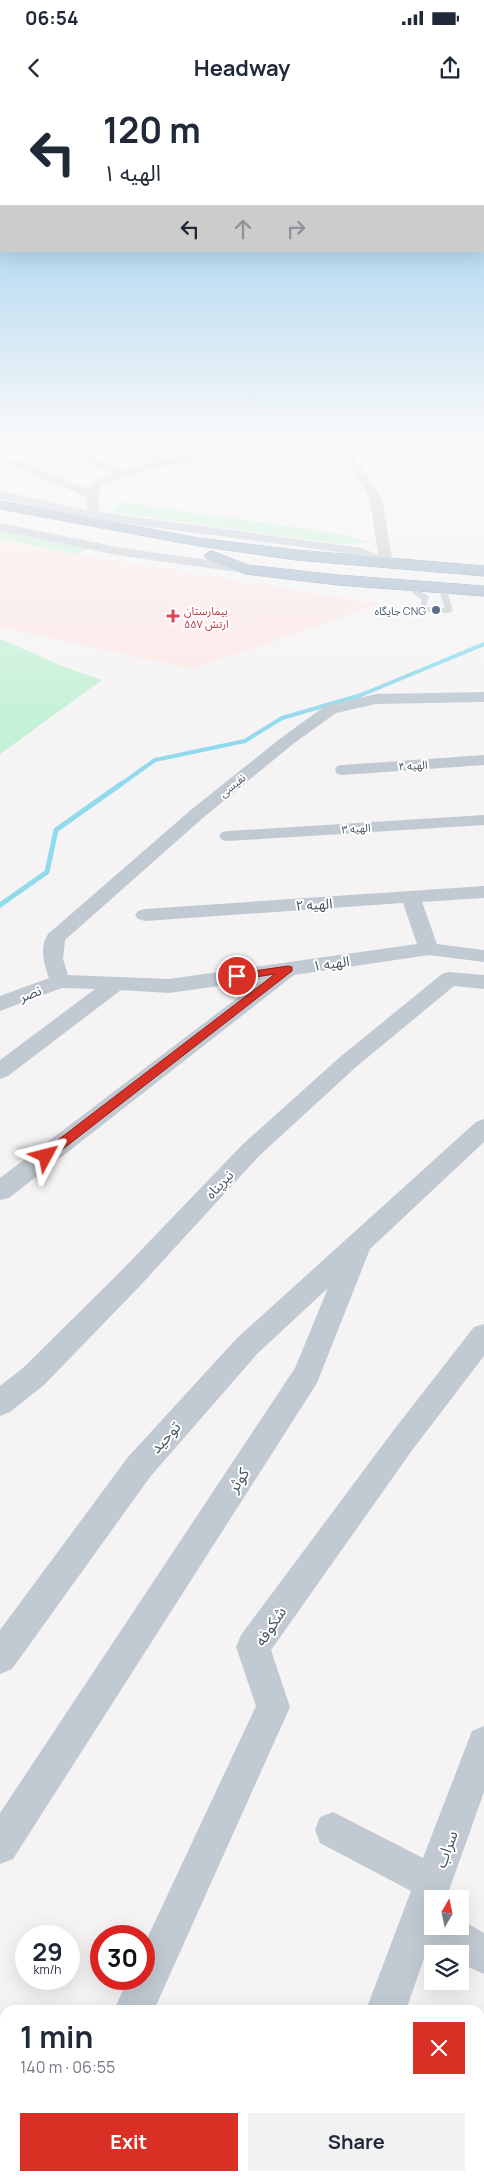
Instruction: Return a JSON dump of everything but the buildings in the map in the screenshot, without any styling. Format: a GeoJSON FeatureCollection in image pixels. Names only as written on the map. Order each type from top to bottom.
{"type":"FeatureCollection","features":[{"type":"Feature","properties":{"kind":"highway"},"geometry":{"type":"LineString","coordinates":[[117,538],[153,547],[212,556],[417,581],[454,589],[483,581]]}},
{"type":"Feature","properties":{"kind":"highway"},"geometry":{"type":"LineString","coordinates":[[176,538],[386,564],[483,581]]}},
{"type":"Feature","properties":{"kind":"highway"},"geometry":{"type":"LineString","coordinates":[[212,556],[245,569],[338,580],[483,581]]}},
{"type":"Feature","properties":{"kind":"street"},"geometry":{"type":"LineString","coordinates":[[53,538],[196,563],[245,569]]}},
{"type":"Feature","properties":{"kind":"street"},"geometry":{"type":"LineString","coordinates":[[261,538],[362,552],[386,564]]}},
{"type":"Feature","properties":{"kind":"street"},"geometry":{"type":"LineString","coordinates":[[382,538],[386,564]]}},
{"type":"Feature","properties":{"kind":"street","name":"نفیسی"},"geometry":{"type":"LineString","coordinates":[[60,981],[53,959],[55,938],[198,812],[287,741],[331,709],[376,699],[484,697]]}},
{"type":"Feature","properties":{"kind":"street","name":"الهیه ۴"},"geometry":{"type":"LineString","coordinates":[[343,770],[484,760]]}},
{"type":"Feature","properties":{"kind":"street","name":"الهیه ۳"},"geometry":{"type":"LineString","coordinates":[[228,836],[484,820]]}},
{"type":"Feature","properties":{"kind":"street","name":"الهیه ۲"},"geometry":{"type":"LineString","coordinates":[[145,915],[484,892]]}},
{"type":"Feature","properties":{"kind":"street"},"geometry":{"type":"LineString","coordinates":[[410,897],[428,949]]}},
{"type":"Feature","properties":{"kind":"street","name":"الهیه ۱"},"geometry":{"type":"LineString","coordinates":[[60,981],[169,986],[428,949],[484,956]]}},
{"type":"Feature","properties":{"kind":"street"},"geometry":{"type":"LineString","coordinates":[[0,1191],[288,969]]}},
{"type":"Feature","properties":{"kind":"street","name":"نیرپناه"},"geometry":{"type":"LineString","coordinates":[[0,1403],[34,1376],[129,1280],[251,1150],[348,1062],[449,979],[484,982]]}},
{"type":"Feature","properties":{"kind":"street","name":"نصر"},"geometry":{"type":"LineString","coordinates":[[0,1004],[60,981]]}},
{"type":"Feature","properties":{"kind":"street"},"geometry":{"type":"LineString","coordinates":[[0,1071],[117,983]]}},
{"type":"Feature","properties":{"kind":"street","name":"کوثر"},"geometry":{"type":"LineString","coordinates":[[0,1846],[307,1374],[359,1242],[484,1128]]}},
{"type":"Feature","properties":{"kind":"street","name":"توحید"},"geometry":{"type":"LineString","coordinates":[[0,1657],[139,1467],[247,1346],[359,1242]]}},
{"type":"Feature","properties":{"kind":"street","name":"شکوفه"},"geometry":{"type":"LineString","coordinates":[[136,2005],[273,1707],[254,1647],[403,1440],[484,1334]]}},
{"type":"Feature","properties":{"kind":"street","name":"سراب"},"geometry":{"type":"LineString","coordinates":[[432,1890],[433,1883],[484,1744]]}},
{"type":"Feature","properties":{"kind":"street"},"geometry":{"type":"LineString","coordinates":[[333,1830],[433,1883]]}},
{"type":"Feature","properties":{"kind":"street","name":"سراب"},"geometry":{"type":"LineString","coordinates":[[388,2005],[424,1933]]}},
{"type":"Feature","properties":{"kind":"street"},"geometry":{"type":"LineString","coordinates":[[450,1935],[484,1955]]}},
{"type":"Feature","properties":{"kind":"lane"},"geometry":{"type":"LineString","coordinates":[[417,581],[426,599],[422,609],[449,612],[444,594],[454,589]]}},
{"type":"Feature","properties":{"kind":"shaded area","name":"بیمارستان ۵۵۷ ارتش"},"geometry":{"type":"Polygon","coordinates":[[[0,541],[379,604],[193,669],[0,627],[0,541]]]}},
{"type":"Feature","properties":{"kind":"green space"},"geometry":{"type":"Polygon","coordinates":[[[35,538],[88,549],[77,554],[0,539],[35,538]]]}},
{"type":"Feature","properties":{"kind":"green space"},"geometry":{"type":"Polygon","coordinates":[[[298,538],[356,538],[372,543],[340,544],[298,538]]]}},
{"type":"Feature","properties":{"kind":"green space"},"geometry":{"type":"Polygon","coordinates":[[[0,639],[67,668],[102,680],[0,754],[0,639]]]}},
{"type":"Feature","properties":{"kind":"waterway"},"geometry":{"type":"LineString","coordinates":[[120,785],[155,760],[245,741],[282,718],[361,695],[484,644]]}},
{"type":"Feature","properties":{"kind":"waterway"},"geometry":{"type":"LineString","coordinates":[[0,905],[47,872],[56,830],[121,784]]}},
{"type":"Feature","properties":{"kind":"place","name":"جایگاه CNG"},"geometry":{"type":"Point","coordinates":[436,610]}},
{"type":"Feature","properties":{"kind":"place","name":"بیمارستان ۵۵۷ ارتش"},"geometry":{"type":"Point","coordinates":[173,616]}},
{"type":"Feature","properties":{"kind":"route"},"geometry":{"type":"LineString","coordinates":[[46,1156],[288,969],[237,976]]}}]}
